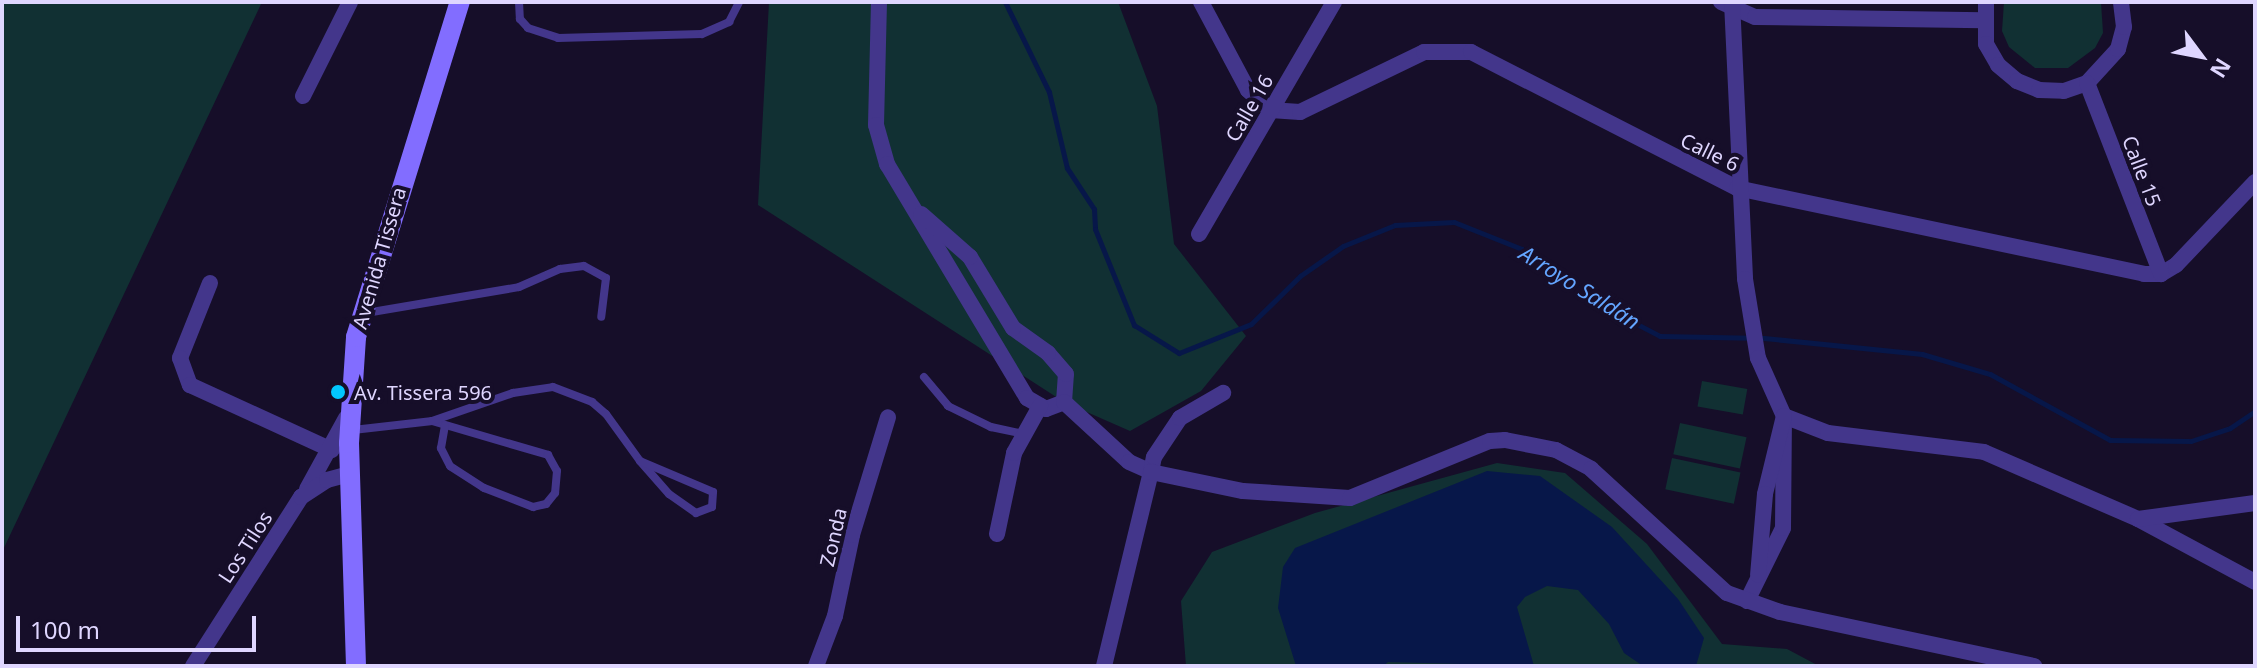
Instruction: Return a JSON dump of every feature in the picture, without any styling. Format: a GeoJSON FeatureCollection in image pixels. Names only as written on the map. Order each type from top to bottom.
{"type":"FeatureCollection","features":[{"type":"Feature","properties":{"kind":"main road","name":"Avenida Tissera"},"geometry":{"type":"LineString","coordinates":[[356,666],[349,431],[361,313],[460,2]]}},
{"type":"Feature","properties":{"kind":"street"},"geometry":{"type":"LineString","coordinates":[[303,96],[350,2]]}},
{"type":"Feature","properties":{"kind":"street"},"geometry":{"type":"LineString","coordinates":[[879,2],[877,134],[887,164],[921,214],[951,276],[1027,398],[1053,409],[1064,402]]}},
{"type":"Feature","properties":{"kind":"street"},"geometry":{"type":"LineString","coordinates":[[1201,2],[1248,90],[1270,110]]}},
{"type":"Feature","properties":{"kind":"street","name":"Calle 16"},"geometry":{"type":"LineString","coordinates":[[1199,234],[1334,2]]}},
{"type":"Feature","properties":{"kind":"street"},"geometry":{"type":"LineString","coordinates":[[1986,2],[1983,20],[1986,44],[1998,65],[2017,81],[2051,90],[2087,83],[2118,49],[2121,2]]}},
{"type":"Feature","properties":{"kind":"street"},"geometry":{"type":"LineString","coordinates":[[1747,601],[1783,528],[1784,416],[1758,358],[1750,317],[1737,188],[1729,4],[1755,17],[1983,20]]}},
{"type":"Feature","properties":{"kind":"street","name":"Calle 6"},"geometry":{"type":"LineString","coordinates":[[1270,110],[1300,112],[1398,61],[1455,49],[1487,58],[1737,188],[2161,274]]}},
{"type":"Feature","properties":{"kind":"street","name":"Calle 15"},"geometry":{"type":"LineString","coordinates":[[2087,83],[2161,274]]}},
{"type":"Feature","properties":{"kind":"street"},"geometry":{"type":"LineString","coordinates":[[2161,274],[2176,265],[2255,182]]}},
{"type":"Feature","properties":{"kind":"street"},"geometry":{"type":"LineString","coordinates":[[921,214],[970,257],[1013,328],[1029,344],[1048,353],[1066,374],[1064,402]]}},
{"type":"Feature","properties":{"kind":"street"},"geometry":{"type":"LineString","coordinates":[[210,283],[180,358],[190,385],[332,450]]}},
{"type":"Feature","properties":{"kind":"street"},"geometry":{"type":"LineString","coordinates":[[1004,364],[1012,351],[1029,344]]}},
{"type":"Feature","properties":{"kind":"street"},"geometry":{"type":"LineString","coordinates":[[1104,666],[1154,457],[1180,418],[1223,393]]}},
{"type":"Feature","properties":{"kind":"street"},"geometry":{"type":"LineString","coordinates":[[1064,402],[1129,462],[1151,472],[1243,491],[1350,498],[1490,441],[1529,441],[1591,469],[1717,585],[1747,601],[2025,665]]}},
{"type":"Feature","properties":{"kind":"street"},"geometry":{"type":"LineString","coordinates":[[301,497],[332,450],[351,406]]}},
{"type":"Feature","properties":{"kind":"street"},"geometry":{"type":"LineString","coordinates":[[997,534],[1023,434],[1040,406]]}},
{"type":"Feature","properties":{"kind":"street"},"geometry":{"type":"LineString","coordinates":[[1784,416],[1828,433],[1984,452],[2138,519],[2255,582]]}},
{"type":"Feature","properties":{"kind":"street","name":"Zonda"},"geometry":{"type":"LineString","coordinates":[[816,666],[835,616],[852,535],[888,417]]}},
{"type":"Feature","properties":{"kind":"street","name":"Los Tilos"},"geometry":{"type":"LineString","coordinates":[[193,666],[301,497],[327,480],[350,474]]}},
{"type":"Feature","properties":{"kind":"street"},"geometry":{"type":"LineString","coordinates":[[2138,519],[2255,503]]}},
{"type":"Feature","properties":{"kind":"lane"},"geometry":{"type":"LineString","coordinates":[[519,2],[520,19],[528,28],[558,38],[702,34],[729,22],[739,2]]}},
{"type":"Feature","properties":{"kind":"lane"},"geometry":{"type":"LineString","coordinates":[[361,313],[379,314],[519,287],[560,269],[584,266],[606,278],[601,317]]}},
{"type":"Feature","properties":{"kind":"lane"},"geometry":{"type":"LineString","coordinates":[[924,377],[948,406],[991,427],[1023,434]]}},
{"type":"Feature","properties":{"kind":"lane"},"geometry":{"type":"LineString","coordinates":[[349,431],[432,421],[513,393],[553,387],[592,402],[640,461],[669,494],[696,513],[712,507],[713,492],[640,461]]}},
{"type":"Feature","properties":{"kind":"lane"},"geometry":{"type":"LineString","coordinates":[[432,421],[548,455],[557,471],[555,493],[546,504],[533,507],[484,488],[450,466],[441,448],[445,425]]}},
{"type":"Feature","properties":{"kind":"green space"},"geometry":{"type":"Polygon","coordinates":[[[2,2],[262,2],[2,552],[2,2]]]}},
{"type":"Feature","properties":{"kind":"green space"},"geometry":{"type":"Polygon","coordinates":[[[769,2],[1118,2],[1157,106],[1174,244],[1246,336],[1201,391],[1130,431],[1064,402],[758,205],[769,2]]]}},
{"type":"Feature","properties":{"kind":"green space"},"geometry":{"type":"Polygon","coordinates":[[[2004,2],[2101,2],[2103,33],[2095,48],[2068,68],[2035,68],[2009,47],[2002,31],[2004,2]]]}},
{"type":"Feature","properties":{"kind":"green space"},"geometry":{"type":"Polygon","coordinates":[[[1702,381],[1747,389],[1743,415],[1697,407],[1702,381]]]}},
{"type":"Feature","properties":{"kind":"green space"},"geometry":{"type":"Polygon","coordinates":[[[1680,423],[1747,437],[1740,468],[1673,454],[1680,423]]]}},
{"type":"Feature","properties":{"kind":"green space"},"geometry":{"type":"Polygon","coordinates":[[[1672,458],[1740,473],[1734,504],[1665,489],[1672,458]]]}},
{"type":"Feature","properties":{"kind":"green space"},"geometry":{"type":"Polygon","coordinates":[[[1497,463],[1565,473],[1647,544],[1722,644],[1787,649],[1819,666],[1186,666],[1181,601],[1212,552],[1315,513],[1497,463]]]}},
{"type":"Feature","properties":{"kind":"shaded area"},"geometry":{"type":"Polygon","coordinates":[[[1487,471],[1540,476],[1612,527],[1678,599],[1704,638],[1696,666],[1643,666],[1624,653],[1609,624],[1578,590],[1547,586],[1525,597],[1517,607],[1534,666],[1388,662],[1383,666],[1296,666],[1278,608],[1283,567],[1295,548],[1487,471]]]}},
{"type":"Feature","properties":{"kind":"waterway","name":"Arroyo Saldán"},"geometry":{"type":"LineString","coordinates":[[1005,2],[1049,92],[1067,168],[1094,209],[1095,229],[1134,325],[1179,353],[1251,324],[1300,276],[1343,246],[1395,225],[1454,222],[1522,249],[1610,310],[1660,336],[1764,338],[1922,354],[1990,374],[2110,440],[2191,441],[2230,428],[2255,411]]}},
{"type":"Feature","properties":{"kind":"place","name":"Av. Tissera 596"},"geometry":{"type":"Point","coordinates":[338,392]}}]}
